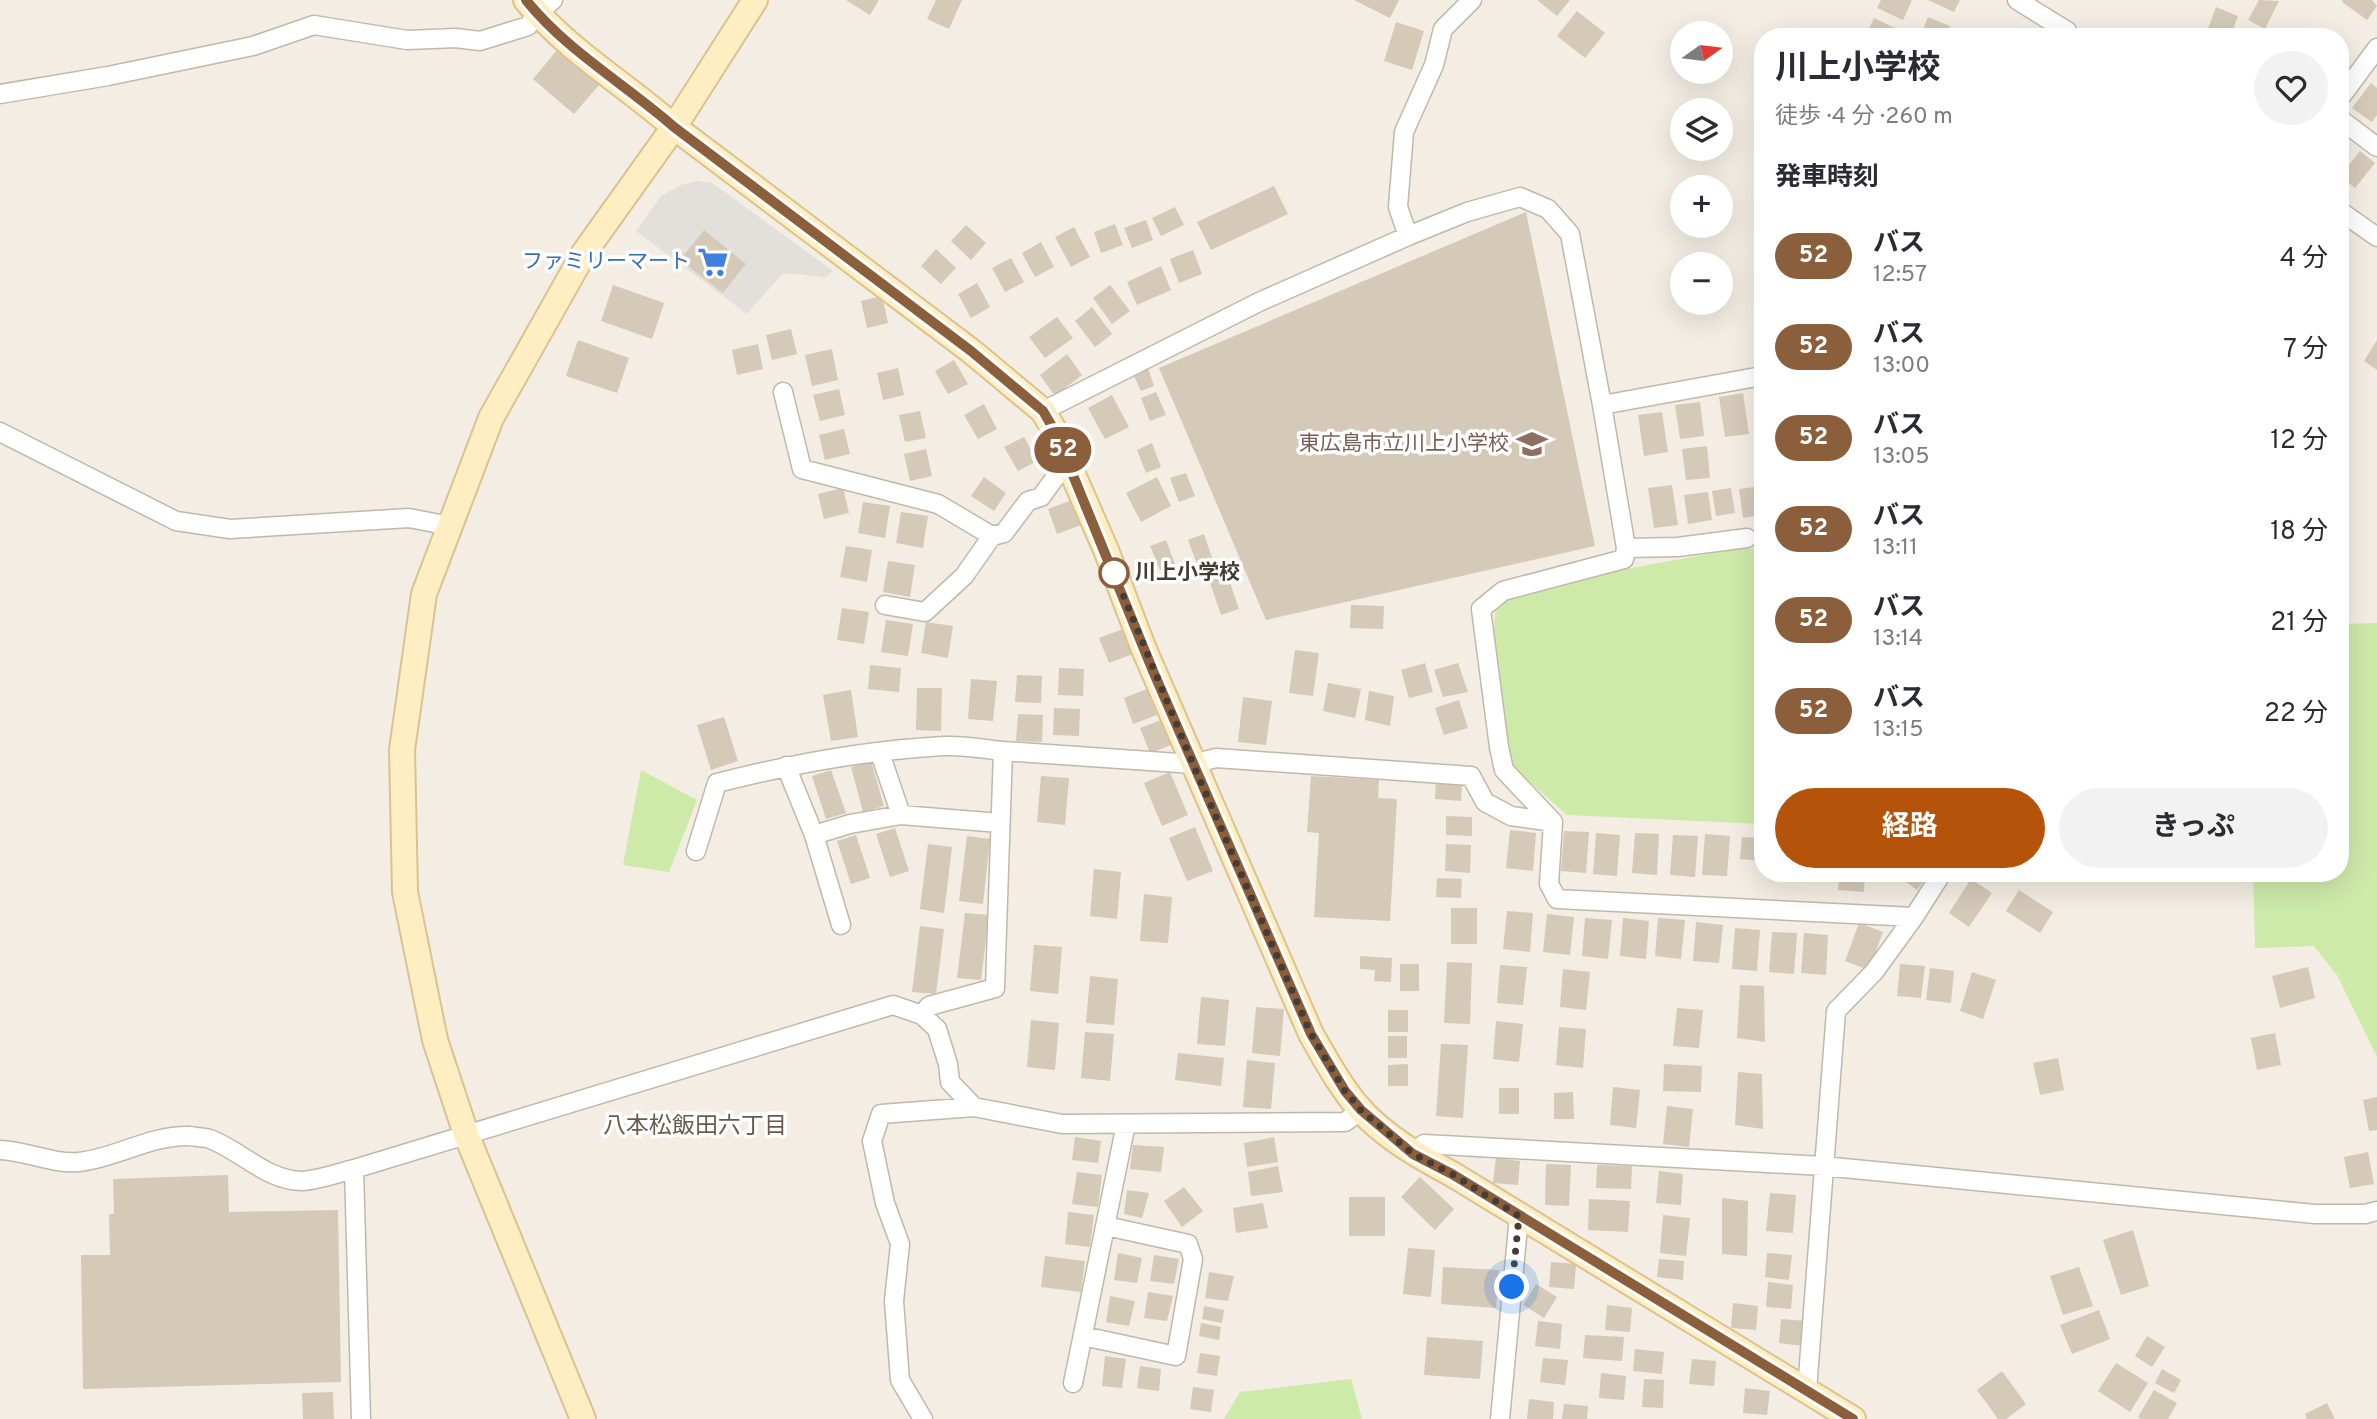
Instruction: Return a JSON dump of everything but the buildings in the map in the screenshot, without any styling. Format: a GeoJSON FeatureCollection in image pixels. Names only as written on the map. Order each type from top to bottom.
{"type":"FeatureCollection","features":[{"type":"Feature","properties":{"kind":"main road"},"geometry":{"type":"LineString","coordinates":[[583,1419],[466,1134],[435,1040],[405,892],[402,750],[424,594],[491,418],[584,253],[674,127],[755,0]]}},
{"type":"Feature","properties":{"kind":"main road"},"geometry":{"type":"LineString","coordinates":[[538,4],[583,55],[971,351],[1043,411],[1053,428],[1193,764],[1311,1034],[1345,1091],[1361,1110],[1413,1154],[1452,1174],[1853,1419]]}},
{"type":"Feature","properties":{"kind":"street"},"geometry":{"type":"LineString","coordinates":[[1408,236],[1398,207],[1404,132],[1434,65],[1443,29],[1472,0]]}},
{"type":"Feature","properties":{"kind":"street"},"geometry":{"type":"LineString","coordinates":[[2017,0],[2062,28]]}},
{"type":"Feature","properties":{"kind":"street"},"geometry":{"type":"LineString","coordinates":[[0,94],[108,76],[253,46],[314,25],[407,40],[456,38],[480,41],[528,26],[538,4]]}},
{"type":"Feature","properties":{"kind":"street"},"geometry":{"type":"LineString","coordinates":[[2349,86],[2377,48]]}},
{"type":"Feature","properties":{"kind":"street"},"geometry":{"type":"LineString","coordinates":[[2349,126],[2377,147]]}},
{"type":"Feature","properties":{"kind":"street"},"geometry":{"type":"LineString","coordinates":[[1043,411],[1259,302],[1467,212],[1520,197],[1549,209],[1570,234],[1626,548],[1623,559],[1503,591],[1481,609],[1504,770],[1553,822],[1549,884],[1556,899],[1914,917]]}},
{"type":"Feature","properties":{"kind":"street"},"geometry":{"type":"LineString","coordinates":[[2349,217],[2377,237]]}},
{"type":"Feature","properties":{"kind":"street"},"geometry":{"type":"LineString","coordinates":[[1602,405],[1754,377]]}},
{"type":"Feature","properties":{"kind":"street"},"geometry":{"type":"LineString","coordinates":[[783,392],[802,468],[939,504],[992,536]]}},
{"type":"Feature","properties":{"kind":"street"},"geometry":{"type":"LineString","coordinates":[[0,432],[176,521],[230,529],[409,518],[450,526]]}},
{"type":"Feature","properties":{"kind":"street"},"geometry":{"type":"LineString","coordinates":[[885,606],[925,612],[964,576],[992,536],[1004,533],[1028,501],[1041,497],[1068,463]]}},
{"type":"Feature","properties":{"kind":"street"},"geometry":{"type":"LineString","coordinates":[[1626,548],[1678,547],[1747,538]]}},
{"type":"Feature","properties":{"kind":"street"},"geometry":{"type":"LineString","coordinates":[[696,851],[717,783],[786,766],[946,746],[1193,764],[1216,758],[1471,776],[1485,802],[1511,816],[1553,822]]}},
{"type":"Feature","properties":{"kind":"street"},"geometry":{"type":"LineString","coordinates":[[922,1015],[929,1006],[995,988],[1003,751]]}},
{"type":"Feature","properties":{"kind":"street"},"geometry":{"type":"LineString","coordinates":[[880,753],[901,815]]}},
{"type":"Feature","properties":{"kind":"street"},"geometry":{"type":"LineString","coordinates":[[786,766],[814,835],[841,925]]}},
{"type":"Feature","properties":{"kind":"street"},"geometry":{"type":"LineString","coordinates":[[814,835],[850,824],[901,815],[1000,823]]}},
{"type":"Feature","properties":{"kind":"street"},"geometry":{"type":"LineString","coordinates":[[1807,1390],[1836,1011],[1874,972],[1936,882]]}},
{"type":"Feature","properties":{"kind":"street"},"geometry":{"type":"LineString","coordinates":[[0,1150],[56,1162],[81,1161],[184,1136],[208,1138],[256,1166],[281,1177],[301,1181],[354,1169],[893,1005],[922,1015],[937,1029],[948,1065],[950,1082],[974,1107]]}},
{"type":"Feature","properties":{"kind":"street"},"geometry":{"type":"LineString","coordinates":[[923,1419],[900,1380],[894,1301],[901,1244],[885,1203],[872,1141],[881,1114],[974,1107],[1062,1124],[1126,1124],[1345,1122],[1361,1110]]}},
{"type":"Feature","properties":{"kind":"street"},"geometry":{"type":"LineString","coordinates":[[1073,1383],[1126,1124]]}},
{"type":"Feature","properties":{"kind":"street"},"geometry":{"type":"LineString","coordinates":[[1413,1154],[1424,1144],[1823,1166],[2315,1214],[2365,1214],[2377,1211]]}},
{"type":"Feature","properties":{"kind":"street"},"geometry":{"type":"LineString","coordinates":[[354,1169],[361,1419]]}},
{"type":"Feature","properties":{"kind":"street"},"geometry":{"type":"LineString","coordinates":[[1500,1419],[1519,1216]]}},
{"type":"Feature","properties":{"kind":"street"},"geometry":{"type":"LineString","coordinates":[[1083,1336],[1176,1356],[1193,1259],[1188,1244],[1105,1226]]}},
{"type":"Feature","properties":{"kind":"green space"},"geometry":{"type":"Polygon","coordinates":[[[1754,548],[1754,824],[1567,815],[1507,762],[1491,692],[1496,597],[1593,575],[1736,549],[1754,548]]]}},
{"type":"Feature","properties":{"kind":"green space"},"geometry":{"type":"Polygon","coordinates":[[[2377,623],[2377,1057],[2337,975],[2314,946],[2255,948],[2253,882],[2349,882],[2349,624],[2377,623]]]}},
{"type":"Feature","properties":{"kind":"green space"},"geometry":{"type":"Polygon","coordinates":[[[641,770],[697,800],[669,872],[623,865],[641,770]]]}},
{"type":"Feature","properties":{"kind":"green space"},"geometry":{"type":"Polygon","coordinates":[[[1351,1379],[1362,1419],[1224,1419],[1240,1392],[1351,1379]]]}},
{"type":"Feature","properties":{"kind":"shaded area"},"geometry":{"type":"Polygon","coordinates":[[[696,181],[711,182],[833,271],[826,277],[783,273],[747,314],[636,231],[661,196],[681,185],[696,181]],[[681,260],[723,293],[746,264],[681,260]]]}},
{"type":"Feature","properties":{"kind":"bus line","name":"52"},"geometry":{"type":"LineString","coordinates":[[526,0],[583,55],[971,351],[1043,411],[1106,550],[1153,671],[1311,1034],[1345,1091],[1361,1110],[1413,1154],[1452,1174],[1853,1419]]}},
{"type":"Feature","properties":{"kind":"place","name":"ファミリーマート"},"geometry":{"type":"Point","coordinates":[713,262]}},
{"type":"Feature","properties":{"kind":"place","name":"東広島市立川上小学校"},"geometry":{"type":"Point","coordinates":[1532,444]}},
{"type":"Feature","properties":{"kind":"place","name":"川上小学校"},"geometry":{"type":"Point","coordinates":[1114,573]}},
{"type":"Feature","properties":{"kind":"district","name":"八本松飯田六丁目"},"geometry":{"type":"Point","coordinates":[695,1127]}},
{"type":"Feature","properties":{"kind":"route"},"geometry":{"type":"LineString","coordinates":[[1114,573],[1143,647],[1311,1034],[1345,1091],[1381,1129],[1413,1154],[1452,1174],[1519,1216],[1512,1287]]}}]}
